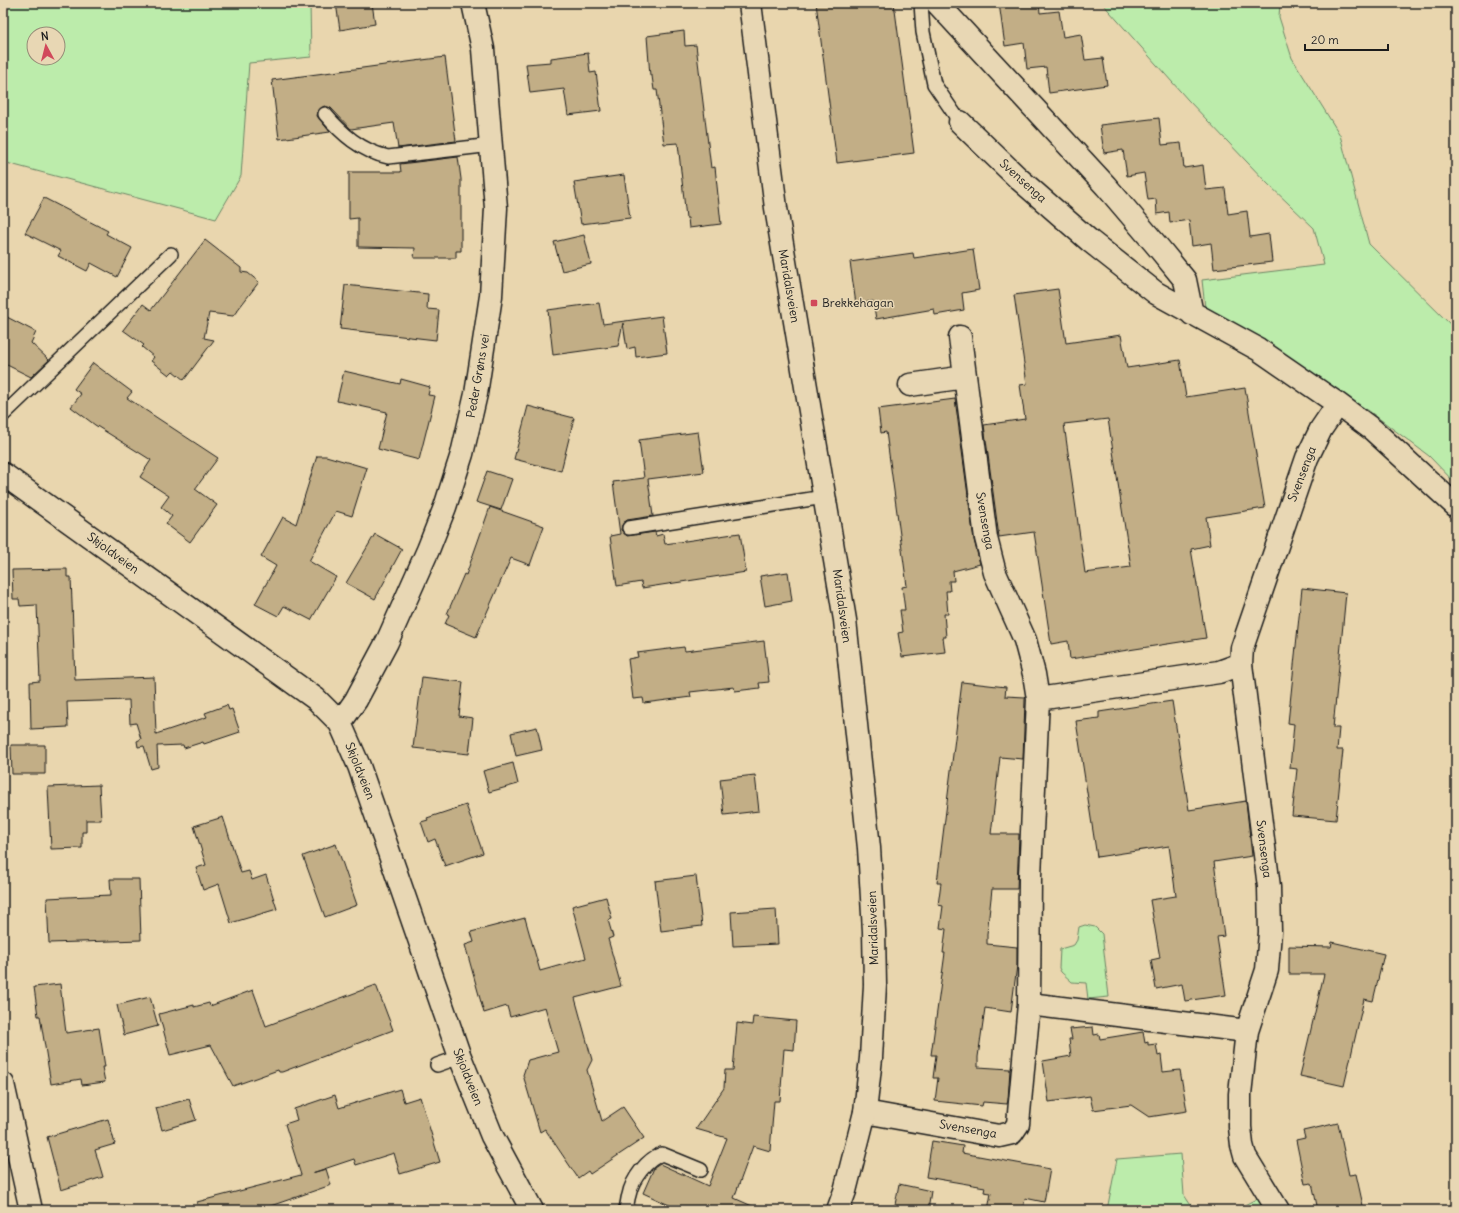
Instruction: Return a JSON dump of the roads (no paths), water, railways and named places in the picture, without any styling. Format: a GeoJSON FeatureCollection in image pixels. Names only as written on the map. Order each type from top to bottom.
{"type":"FeatureCollection","features":[{"type":"Feature","properties":{"kind":"street","name":"Peder Grøns vei"},"geometry":{"type":"LineString","coordinates":[[340,722],[356,700],[387,642],[428,550],[446,506],[462,454],[476,394],[491,296],[496,208],[483,49],[473,3]]}},
{"type":"Feature","properties":{"kind":"street","name":"Maridalsveien"},"geometry":{"type":"LineString","coordinates":[[750,3],[776,208],[845,620],[869,848],[874,931],[874,1024],[865,1112],[845,1191],[838,1210]]}},
{"type":"Feature","properties":{"kind":"street"},"geometry":{"type":"LineString","coordinates":[[937,3],[1106,186],[1185,280],[1192,314]]}},
{"type":"Feature","properties":{"kind":"street","name":"Svensenga"},"geometry":{"type":"LineString","coordinates":[[960,122],[1018,178],[1090,241],[1156,294],[1258,349],[1338,404],[1373,430],[1456,506]]}},
{"type":"Feature","properties":{"kind":"street","name":"Svensenga"},"geometry":{"type":"LineString","coordinates":[[865,1112],[999,1136],[1012,1133],[1018,1124],[1029,1004],[1030,876],[1038,698],[1034,674],[1024,640],[995,573],[986,538],[960,337]]}},
{"type":"Feature","properties":{"kind":"street"},"geometry":{"type":"LineString","coordinates":[[910,385],[965,377]]}},
{"type":"Feature","properties":{"kind":"street","name":"Svensenga"},"geometry":{"type":"LineString","coordinates":[[1278,1210],[1256,1176],[1242,1145],[1240,1128],[1240,1094],[1247,1031],[1267,970],[1270,932],[1269,887],[1241,664],[1242,648],[1307,458],[1321,430],[1338,404]]}},
{"type":"Feature","properties":{"kind":"street","name":"Skjoldveien"},"geometry":{"type":"LineString","coordinates":[[3,474],[316,699],[340,722],[370,794],[460,1057],[492,1136],[532,1210]]}},
{"type":"Feature","properties":{"kind":"street"},"geometry":{"type":"LineString","coordinates":[[1038,698],[1219,672],[1241,664]]}},
{"type":"Feature","properties":{"kind":"street"},"geometry":{"type":"LineString","coordinates":[[1029,1004],[1247,1031]]}},
{"type":"Feature","properties":{"kind":"street"},"geometry":{"type":"LineString","coordinates":[[3,1084],[31,1210]]}},
{"type":"Feature","properties":{"kind":"lane","name":"Svensenga"},"geometry":{"type":"LineString","coordinates":[[921,3],[923,32],[934,84],[960,122]]}},
{"type":"Feature","properties":{"kind":"lane"},"geometry":{"type":"LineString","coordinates":[[326,114],[338,129],[354,141],[376,154],[388,157],[492,145]]}},
{"type":"Feature","properties":{"kind":"lane"},"geometry":{"type":"LineString","coordinates":[[3,415],[171,254]]}},
{"type":"Feature","properties":{"kind":"lane"},"geometry":{"type":"LineString","coordinates":[[629,528],[824,497]]}},
{"type":"Feature","properties":{"kind":"lane"},"geometry":{"type":"LineString","coordinates":[[437,1065],[460,1057]]}},
{"type":"Feature","properties":{"kind":"lane"},"geometry":{"type":"LineString","coordinates":[[625,1210],[629,1193],[644,1165],[654,1157],[662,1154],[701,1170]]}},
{"type":"Feature","properties":{"kind":"place","name":"Brekkehagan"},"geometry":{"type":"Point","coordinates":[814,303]}}]}
